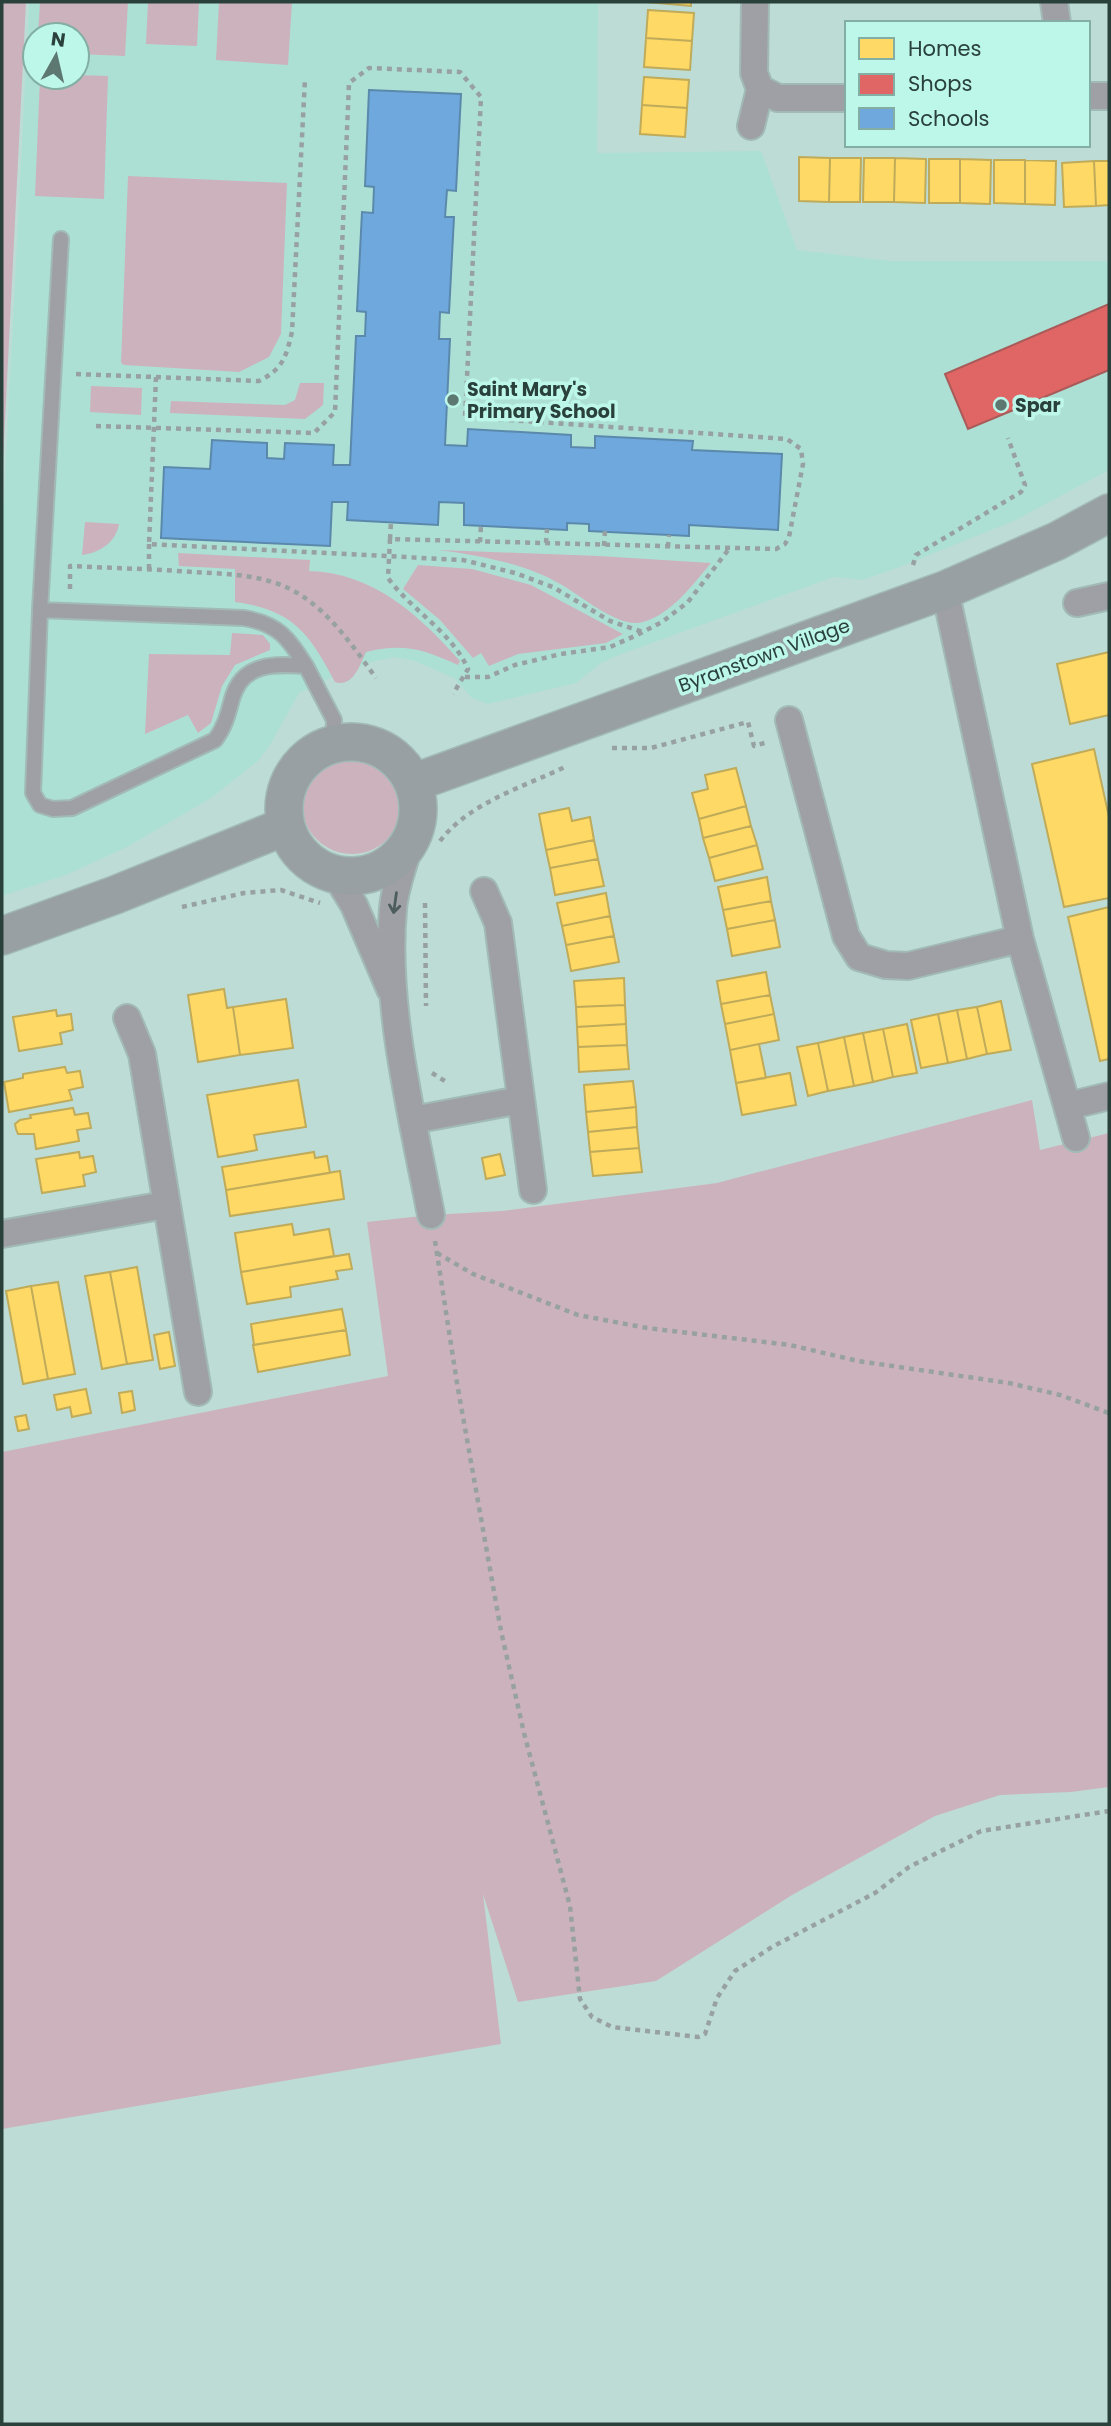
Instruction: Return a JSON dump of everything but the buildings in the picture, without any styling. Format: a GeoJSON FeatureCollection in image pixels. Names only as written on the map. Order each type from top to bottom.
{"type":"FeatureCollection","features":[{"type":"Feature","properties":{"kind":"street"},"geometry":{"type":"LineString","coordinates":[[751,125],[760,89],[754,73],[755,2]]}},
{"type":"Feature","properties":{"kind":"street"},"geometry":{"type":"LineString","coordinates":[[1055,2],[1057,21]]}},
{"type":"Feature","properties":{"kind":"street"},"geometry":{"type":"LineString","coordinates":[[760,89],[778,98],[845,98]]}},
{"type":"Feature","properties":{"kind":"street"},"geometry":{"type":"LineString","coordinates":[[1090,96],[1109,96]]}},
{"type":"Feature","properties":{"kind":"street","name":"Byranstown Village"},"geometry":{"type":"LineString","coordinates":[[413,783],[945,590],[1057,541],[1109,513]]}},
{"type":"Feature","properties":{"kind":"street"},"geometry":{"type":"LineString","coordinates":[[945,590],[1020,939],[1076,1138]]}},
{"type":"Feature","properties":{"kind":"street"},"geometry":{"type":"LineString","coordinates":[[1077,603],[1109,596]]}},
{"type":"Feature","properties":{"kind":"street"},"geometry":{"type":"LineString","coordinates":[[791,728],[846,936],[859,957],[886,965],[908,966],[1020,939]]}},
{"type":"Feature","properties":{"kind":"street"},"geometry":{"type":"LineString","coordinates":[[425,841],[380,869],[358,875],[335,874],[304,857],[293,843],[286,826],[284,806],[288,785],[299,767],[314,753],[333,744],[352,742],[371,744],[389,753],[403,766],[413,783],[418,801],[418,819],[425,841],[393,909],[392,994],[431,1215]]}},
{"type":"Feature","properties":{"kind":"street"},"geometry":{"type":"LineString","coordinates":[[2,936],[127,890],[286,826]]}},
{"type":"Feature","properties":{"kind":"street"},"geometry":{"type":"LineString","coordinates":[[335,874],[354,905],[392,994]]}},
{"type":"Feature","properties":{"kind":"street"},"geometry":{"type":"LineString","coordinates":[[484,891],[498,923],[533,1190]]}},
{"type":"Feature","properties":{"kind":"street"},"geometry":{"type":"LineString","coordinates":[[127,1018],[142,1054],[198,1392]]}},
{"type":"Feature","properties":{"kind":"street"},"geometry":{"type":"LineString","coordinates":[[1068,1106],[1109,1097]]}},
{"type":"Feature","properties":{"kind":"street"},"geometry":{"type":"LineString","coordinates":[[413,1120],[520,1100]]}},
{"type":"Feature","properties":{"kind":"street"},"geometry":{"type":"LineString","coordinates":[[2,1234],[165,1205]]}},
{"type":"Feature","properties":{"kind":"lane"},"geometry":{"type":"LineString","coordinates":[[61,239],[40,610],[33,793],[40,805],[54,809],[72,808],[215,740],[230,711],[241,679],[256,668],[281,664],[306,666]]}},
{"type":"Feature","properties":{"kind":"lane"},"geometry":{"type":"LineString","coordinates":[[40,610],[259,620],[284,634],[306,666],[334,720],[333,744]]}},
{"type":"Feature","properties":{"kind":"path"},"geometry":{"type":"LineString","coordinates":[[96,426],[314,433],[335,412],[349,83],[369,68],[460,72],[481,97],[465,417],[787,439],[801,449],[803,464],[789,537],[785,544],[776,549],[390,539]]}},
{"type":"Feature","properties":{"kind":"path"},"geometry":{"type":"LineString","coordinates":[[54,373],[259,381],[274,373],[280,366],[288,350],[292,332],[305,79]]}},
{"type":"Feature","properties":{"kind":"path"},"geometry":{"type":"LineString","coordinates":[[149,569],[156,377]]}},
{"type":"Feature","properties":{"kind":"path"},"geometry":{"type":"LineString","coordinates":[[911,569],[916,555],[1021,492],[1025,485],[1008,438]]}},
{"type":"Feature","properties":{"kind":"path"},"geometry":{"type":"LineString","coordinates":[[391,522],[388,578],[399,593],[438,628],[462,655],[468,669],[453,694]]}},
{"type":"Feature","properties":{"kind":"path"},"geometry":{"type":"LineString","coordinates":[[480,542],[481,525]]}},
{"type":"Feature","properties":{"kind":"path"},"geometry":{"type":"LineString","coordinates":[[546,544],[547,529]]}},
{"type":"Feature","properties":{"kind":"path"},"geometry":{"type":"LineString","coordinates":[[604,545],[605,531]]}},
{"type":"Feature","properties":{"kind":"path"},"geometry":{"type":"LineString","coordinates":[[668,547],[669,535]]}},
{"type":"Feature","properties":{"kind":"path"},"geometry":{"type":"LineString","coordinates":[[149,544],[463,560],[515,573],[553,587],[610,621],[643,632]]}},
{"type":"Feature","properties":{"kind":"path"},"geometry":{"type":"LineString","coordinates":[[465,677],[488,677],[515,665],[561,654],[610,647],[643,632],[662,622],[688,602],[729,549]]}},
{"type":"Feature","properties":{"kind":"path"},"geometry":{"type":"LineString","coordinates":[[612,742],[600,747],[651,748],[748,722],[754,746],[791,728]]}},
{"type":"Feature","properties":{"kind":"path"},"geometry":{"type":"LineString","coordinates":[[425,841],[449,830],[468,815],[569,764]]}},
{"type":"Feature","properties":{"kind":"path"},"geometry":{"type":"LineString","coordinates":[[177,907],[244,893],[281,890],[319,902],[325,910]]}},
{"type":"Feature","properties":{"kind":"path"},"geometry":{"type":"LineString","coordinates":[[425,896],[426,1018]]}},
{"type":"Feature","properties":{"kind":"path"},"geometry":{"type":"LineString","coordinates":[[426,1062],[433,1074],[445,1082],[457,1085]]}},
{"type":"Feature","properties":{"kind":"path"},"geometry":{"type":"LineString","coordinates":[[431,1215],[472,1476],[501,1631],[524,1733],[570,1906],[580,1999],[592,2017],[612,2027],[698,2037],[705,2034],[718,1998],[734,1971],[772,1947],[875,1893],[909,1867],[981,1831],[1109,1811]]}},
{"type":"Feature","properties":{"kind":"path"},"geometry":{"type":"LineString","coordinates":[[437,1253],[473,1274],[578,1315],[647,1328],[790,1345],[858,1361],[1009,1383],[1060,1395],[1109,1413]]}},
{"type":"Feature","properties":{"kind":"shaded area"},"geometry":{"type":"Polygon","coordinates":[[[2,2],[26,2],[25,21],[21,21],[22,91],[2,481],[2,2]]]}},
{"type":"Feature","properties":{"kind":"shaded area","name":"Saint Mary's Primary School"},"geometry":{"type":"Polygon","coordinates":[[[29,2],[598,2],[597,153],[761,151],[797,250],[891,261],[1109,261],[1109,470],[1016,520],[902,566],[863,580],[834,577],[616,656],[601,663],[576,683],[488,704],[472,698],[454,678],[415,661],[394,657],[335,676],[299,693],[258,761],[211,798],[127,847],[66,875],[2,896],[2,539],[25,91],[91,91],[91,21],[28,21],[29,2]]]}},
{"type":"Feature","properties":{"kind":"shaded area"},"geometry":{"type":"Polygon","coordinates":[[[40,2],[128,2],[125,56],[91,55],[91,21],[39,21],[40,2]]]}},
{"type":"Feature","properties":{"kind":"shaded area"},"geometry":{"type":"Polygon","coordinates":[[[148,2],[199,2],[197,46],[146,44],[148,2]]]}},
{"type":"Feature","properties":{"kind":"shaded area"},"geometry":{"type":"Polygon","coordinates":[[[219,2],[292,2],[288,65],[216,60],[219,2]]]}},
{"type":"Feature","properties":{"kind":"shaded area"},"geometry":{"type":"Polygon","coordinates":[[[91,75],[108,76],[104,199],[35,196],[39,91],[91,91],[91,75]]]}},
{"type":"Feature","properties":{"kind":"shaded area"},"geometry":{"type":"Polygon","coordinates":[[[128,176],[287,183],[281,334],[269,357],[239,372],[121,363],[128,176]]]}},
{"type":"Feature","properties":{"kind":"shaded area"},"geometry":{"type":"Polygon","coordinates":[[[300,383],[324,383],[323,405],[305,419],[170,413],[171,401],[285,405],[295,400],[300,383]]]}},
{"type":"Feature","properties":{"kind":"shaded area"},"geometry":{"type":"Polygon","coordinates":[[[91,386],[142,388],[141,415],[90,412],[91,386]]]}},
{"type":"Feature","properties":{"kind":"shaded area"},"geometry":{"type":"Polygon","coordinates":[[[85,522],[119,524],[106,546],[82,555],[85,522]]]}},
{"type":"Feature","properties":{"kind":"shaded area"},"geometry":{"type":"Polygon","coordinates":[[[439,550],[711,563],[673,605],[654,618],[633,623],[612,617],[562,585],[533,571],[487,558],[439,550]]]}},
{"type":"Feature","properties":{"kind":"shaded area"},"geometry":{"type":"Polygon","coordinates":[[[178,553],[310,560],[309,571],[354,579],[394,600],[428,628],[460,661],[458,665],[413,649],[380,649],[366,652],[358,669],[347,682],[335,682],[317,650],[297,627],[271,611],[235,602],[235,569],[179,566],[178,553]]]}},
{"type":"Feature","properties":{"kind":"shaded area"},"geometry":{"type":"Polygon","coordinates":[[[418,565],[472,569],[531,585],[623,634],[606,643],[518,654],[489,666],[481,653],[473,658],[440,620],[403,589],[418,565]]]}},
{"type":"Feature","properties":{"kind":"shaded area"},"geometry":{"type":"Polygon","coordinates":[[[232,633],[263,635],[270,644],[270,650],[235,665],[222,686],[211,723],[198,733],[188,715],[145,734],[149,654],[230,655],[232,633]]]}},
{"type":"Feature","properties":{"kind":"shaded area"},"geometry":{"type":"Polygon","coordinates":[[[352,754],[371,758],[387,769],[398,785],[402,804],[398,823],[387,839],[371,850],[352,854],[333,850],[317,839],[306,823],[302,804],[306,785],[317,769],[333,758],[352,754]]]}},
{"type":"Feature","properties":{"kind":"shaded area"},"geometry":{"type":"Polygon","coordinates":[[[1032,1100],[1040,1150],[1109,1133],[1109,1787],[1071,1792],[1000,1795],[935,1816],[792,1895],[656,1981],[518,2002],[483,1894],[501,2044],[2,2129],[2,1452],[388,1376],[367,1222],[502,1211],[717,1183],[1032,1100]]]}},
{"type":"Feature","properties":{"kind":"place","name":"Saint Mary's Primary School"},"geometry":{"type":"Point","coordinates":[453,400]}},
{"type":"Feature","properties":{"kind":"place","name":"Spar"},"geometry":{"type":"Point","coordinates":[1001,405]}}]}
